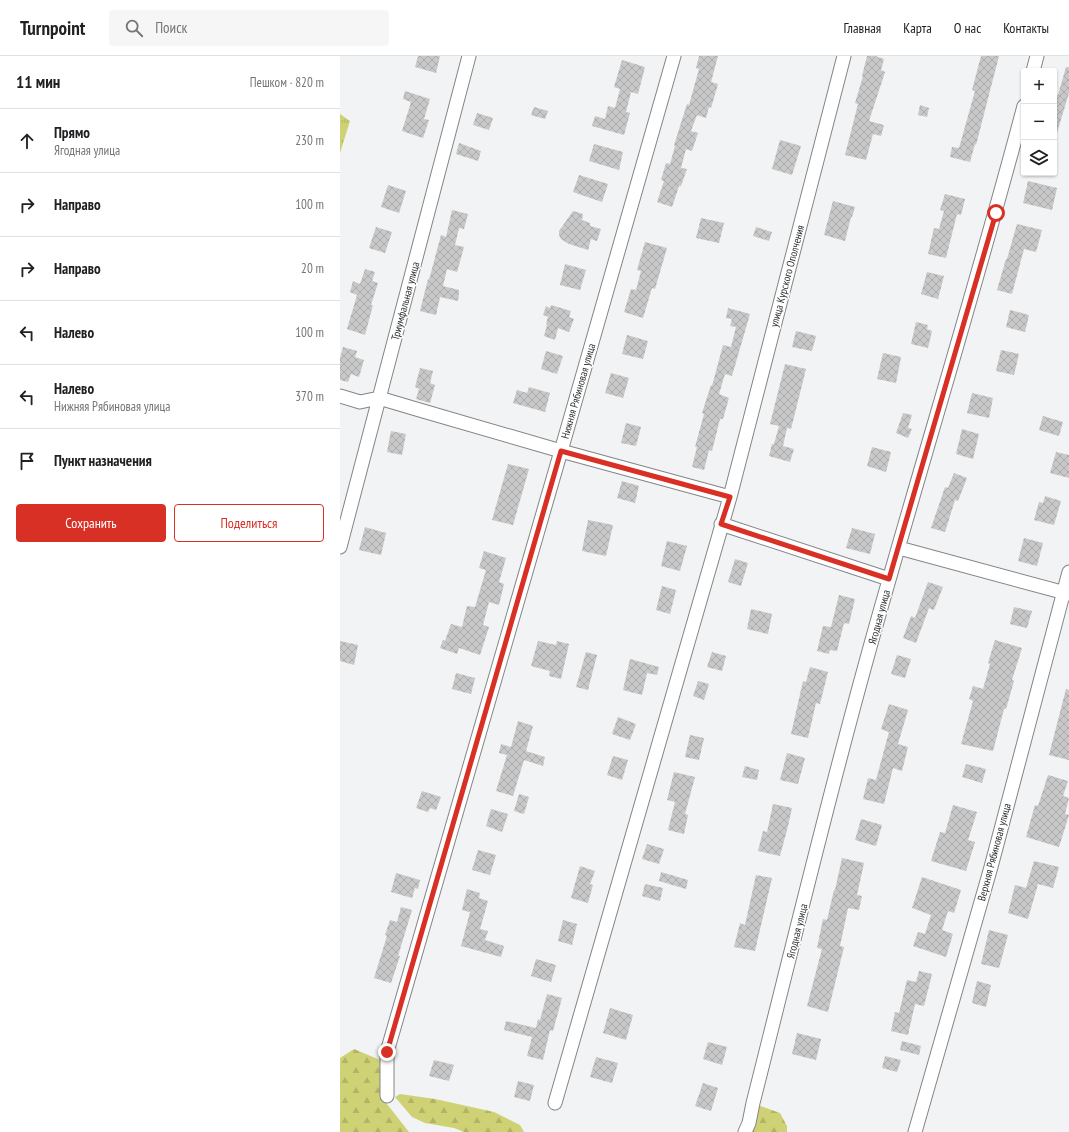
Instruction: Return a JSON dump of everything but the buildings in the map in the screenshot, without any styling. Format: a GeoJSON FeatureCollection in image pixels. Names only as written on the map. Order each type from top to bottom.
{"type":"FeatureCollection","features":[{"type":"Feature","properties":{"kind":"street","name":"Триумфальная улица"},"geometry":{"type":"LineString","coordinates":[[340,547],[469,56]]}},
{"type":"Feature","properties":{"kind":"street","name":"Нижняя Рябиновая улица"},"geometry":{"type":"LineString","coordinates":[[387,1096],[387,1052],[674,56]]}},
{"type":"Feature","properties":{"kind":"street","name":"улица Курского Ополчения"},"geometry":{"type":"LineString","coordinates":[[555,1103],[730,497],[844,56]]}},
{"type":"Feature","properties":{"kind":"street"},"geometry":{"type":"LineString","coordinates":[[1034,68],[1037,56]]}},
{"type":"Feature","properties":{"kind":"street","name":"Ягодная улица"},"geometry":{"type":"LineString","coordinates":[[745,1132],[749,1123],[845,741],[889,579],[994,220],[1021,117]]}},
{"type":"Feature","properties":{"kind":"street"},"geometry":{"type":"LineString","coordinates":[[340,396],[360,402],[379,398],[561,451],[730,497]]}},
{"type":"Feature","properties":{"kind":"street"},"geometry":{"type":"LineString","coordinates":[[721,524],[889,579]]}},
{"type":"Feature","properties":{"kind":"street"},"geometry":{"type":"LineString","coordinates":[[899,548],[1066,593]]}},
{"type":"Feature","properties":{"kind":"street","name":"Верхняя Рябиновая улица"},"geometry":{"type":"LineString","coordinates":[[915,1132],[991,867],[1066,593],[1069,572]]}},
{"type":"Feature","properties":{"kind":"green space"},"geometry":{"type":"Polygon","coordinates":[[[340,114],[350,121],[340,153],[340,114]]]}},
{"type":"Feature","properties":{"kind":"green space"},"geometry":{"type":"Polygon","coordinates":[[[354,1049],[380,1060],[382,1067],[380,1082],[383,1099],[409,1132],[340,1132],[340,1058],[354,1049]]]}},
{"type":"Feature","properties":{"kind":"green space"},"geometry":{"type":"Polygon","coordinates":[[[400,1094],[435,1099],[494,1112],[520,1125],[524,1132],[464,1132],[454,1128],[425,1123],[412,1117],[395,1097],[400,1094]]]}},
{"type":"Feature","properties":{"kind":"green space"},"geometry":{"type":"Polygon","coordinates":[[[758,1105],[780,1113],[787,1126],[787,1132],[742,1132],[758,1105]]]}},
{"type":"Feature","properties":{"kind":"route"},"geometry":{"type":"LineString","coordinates":[[387,1052],[561,451],[730,497],[721,524],[889,579],[996,213]]}}]}
